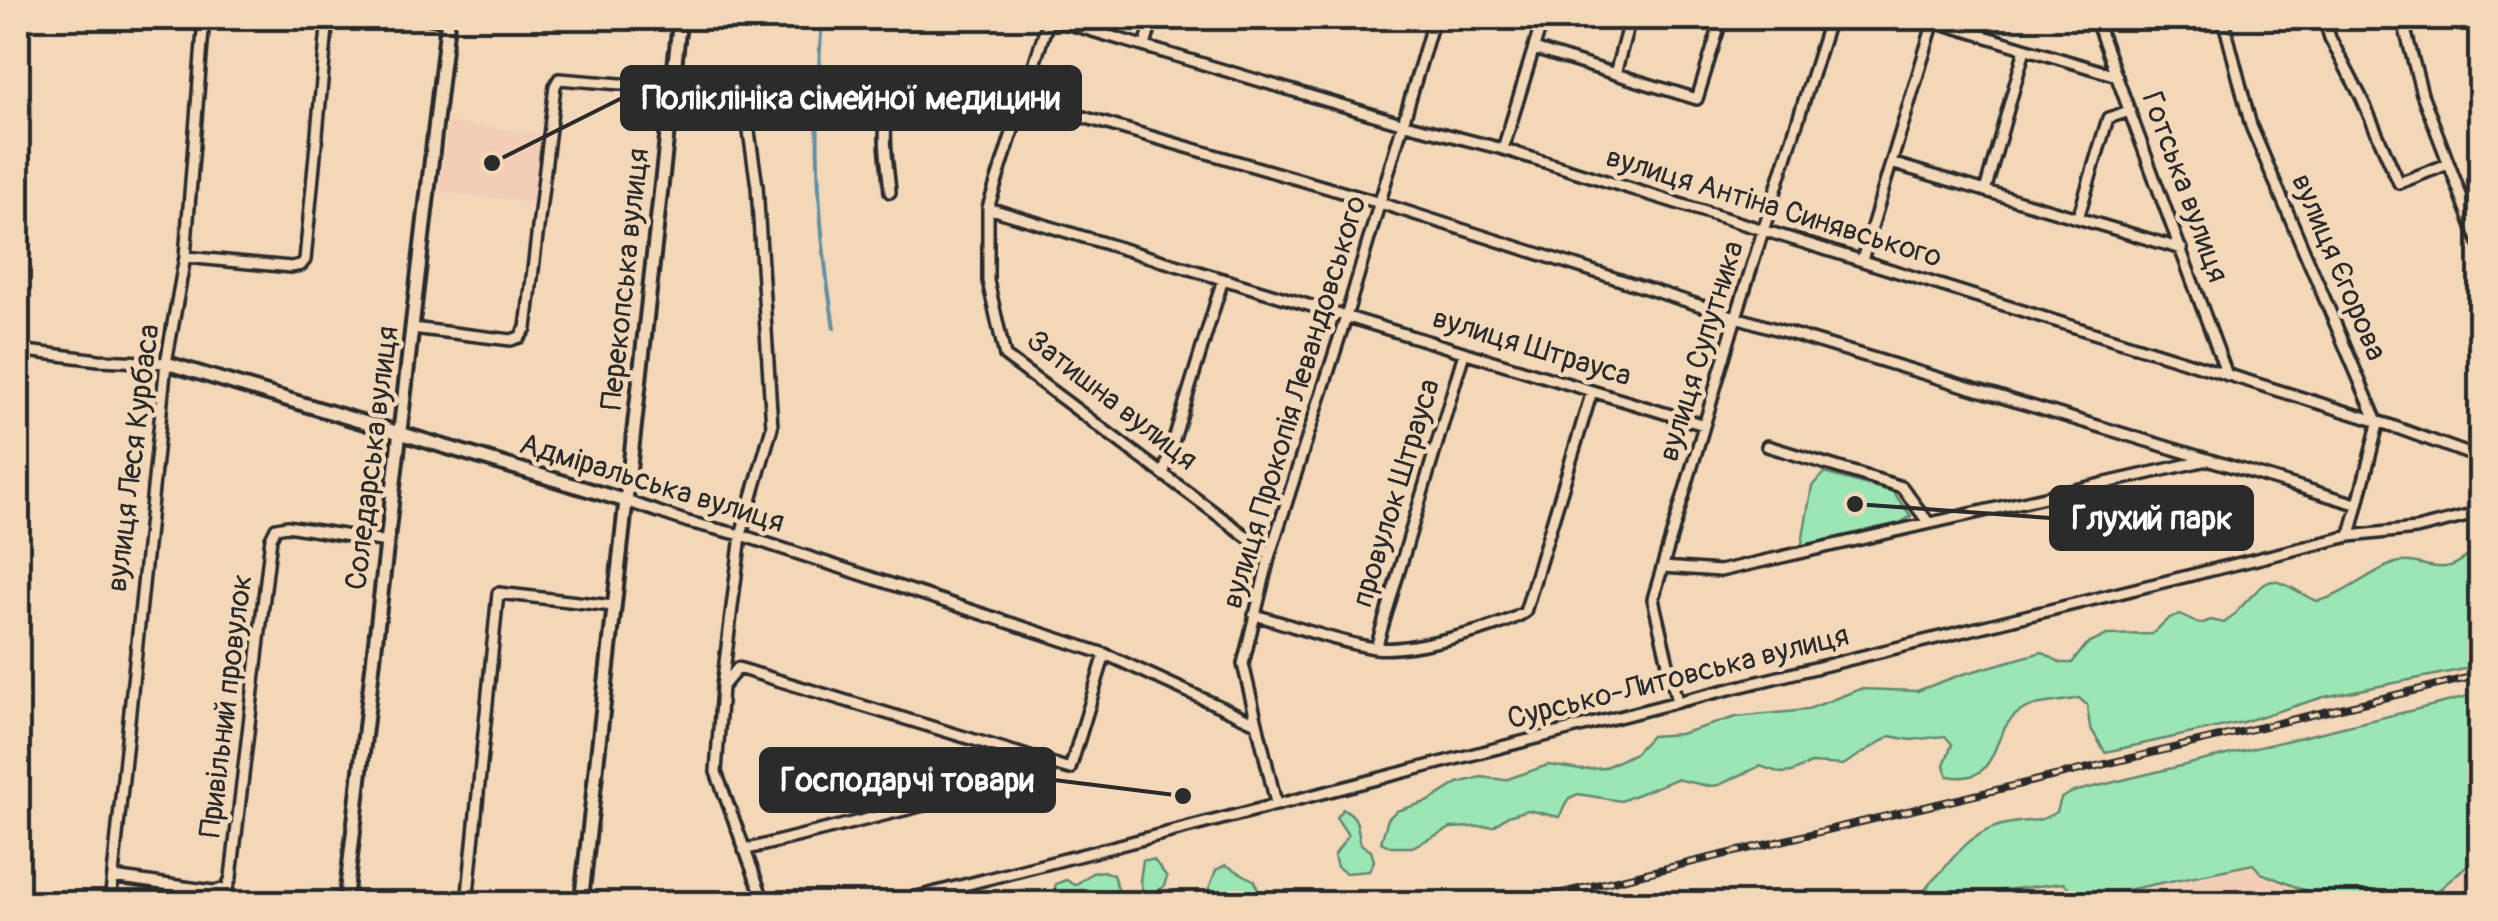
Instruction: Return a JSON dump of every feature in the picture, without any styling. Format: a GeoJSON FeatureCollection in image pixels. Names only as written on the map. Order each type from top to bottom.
{"type":"FeatureCollection","features":[{"type":"Feature","properties":{"kind":"street","name":"вулиця Леся Курбаса"},"geometry":{"type":"LineString","coordinates":[[110,904],[166,363],[185,257],[204,18]]}},
{"type":"Feature","properties":{"kind":"street"},"geometry":{"type":"LineString","coordinates":[[185,257],[291,267],[305,260],[328,18]]}},
{"type":"Feature","properties":{"kind":"street"},"geometry":{"type":"LineString","coordinates":[[426,18],[448,19]]}},
{"type":"Feature","properties":{"kind":"street","name":"Перекопська вулиця"},"geometry":{"type":"LineString","coordinates":[[581,904],[680,18]]}},
{"type":"Feature","properties":{"kind":"street","name":"вулиця Антіна Синявського"},"geometry":{"type":"LineString","coordinates":[[1049,18],[1765,230],[2389,425],[2480,458]]}},
{"type":"Feature","properties":{"kind":"street","name":"Затишна вулиця"},"geometry":{"type":"LineString","coordinates":[[1049,18],[988,208],[988,281],[1005,356],[1270,554]]}},
{"type":"Feature","properties":{"kind":"street"},"geometry":{"type":"LineString","coordinates":[[1144,46],[1153,18]]}},
{"type":"Feature","properties":{"kind":"street","name":"вулиця Прокопія Левандовського"},"geometry":{"type":"LineString","coordinates":[[1276,803],[1243,664],[1270,554],[1346,317],[1434,18]]}},
{"type":"Feature","properties":{"kind":"street"},"geometry":{"type":"LineString","coordinates":[[1503,150],[1543,18]]}},
{"type":"Feature","properties":{"kind":"street"},"geometry":{"type":"LineString","coordinates":[[1615,74],[1630,18]]}},
{"type":"Feature","properties":{"kind":"street"},"geometry":{"type":"LineString","coordinates":[[1534,49],[1697,99],[1722,18]]}},
{"type":"Feature","properties":{"kind":"street","name":"вулиця Супутника"},"geometry":{"type":"LineString","coordinates":[[1677,702],[1654,599],[1736,316],[1830,18]]}},
{"type":"Feature","properties":{"kind":"street","name":"Готська вулиця"},"geometry":{"type":"LineString","coordinates":[[2096,18],[2228,375]]}},
{"type":"Feature","properties":{"kind":"street","name":"вулиця Єгорова"},"geometry":{"type":"LineString","coordinates":[[2224,18],[2251,126],[2378,424]]}},
{"type":"Feature","properties":{"kind":"street"},"geometry":{"type":"LineString","coordinates":[[2324,18],[2398,183],[2448,164]]}},
{"type":"Feature","properties":{"kind":"street"},"geometry":{"type":"LineString","coordinates":[[2402,18],[2422,94],[2480,245]]}},
{"type":"Feature","properties":{"kind":"street","name":"Соледарська вулиця"},"geometry":{"type":"LineString","coordinates":[[345,900],[448,19]]}},
{"type":"Feature","properties":{"kind":"street"},"geometry":{"type":"LineString","coordinates":[[1862,260],[1934,21],[2117,76]]}},
{"type":"Feature","properties":{"kind":"street"},"geometry":{"type":"LineString","coordinates":[[1985,191],[2026,49]]}},
{"type":"Feature","properties":{"kind":"street"},"geometry":{"type":"LineString","coordinates":[[412,328],[510,340],[520,337],[526,328],[555,86],[560,80],[670,88]]}},
{"type":"Feature","properties":{"kind":"street"},"geometry":{"type":"LineString","coordinates":[[890,192],[887,108],[908,82],[942,83],[1021,99],[1380,204],[2356,504]]}},
{"type":"Feature","properties":{"kind":"street"},"geometry":{"type":"LineString","coordinates":[[742,90],[756,186],[772,426],[742,534],[722,686],[716,772],[764,904]]}},
{"type":"Feature","properties":{"kind":"street"},"geometry":{"type":"LineString","coordinates":[[2078,218],[2108,118],[2130,112]]}},
{"type":"Feature","properties":{"kind":"street"},"geometry":{"type":"LineString","coordinates":[[1891,163],[2182,249]]}},
{"type":"Feature","properties":{"kind":"street","name":"вулиця Штрауса"},"geometry":{"type":"LineString","coordinates":[[988,208],[1704,425]]}},
{"type":"Feature","properties":{"kind":"street"},"geometry":{"type":"LineString","coordinates":[[1164,472],[1223,279]]}},
{"type":"Feature","properties":{"kind":"street","name":"Адміральська вулиця"},"geometry":{"type":"LineString","coordinates":[[18,350],[166,363],[688,522],[742,534],[1104,654],[1256,723]]}},
{"type":"Feature","properties":{"kind":"street","name":"провулок Штрауса"},"geometry":{"type":"LineString","coordinates":[[1376,648],[1464,353]]}},
{"type":"Feature","properties":{"kind":"street"},"geometry":{"type":"LineString","coordinates":[[1254,614],[1376,648],[1404,648],[1508,623],[1525,612],[1592,391]]}},
{"type":"Feature","properties":{"kind":"street"},"geometry":{"type":"LineString","coordinates":[[2350,536],[2378,424]]}},
{"type":"Feature","properties":{"kind":"street"},"geometry":{"type":"LineString","coordinates":[[1767,446],[1902,487],[1928,522]]}},
{"type":"Feature","properties":{"kind":"street"},"geometry":{"type":"LineString","coordinates":[[1663,567],[1720,571],[2212,459]]}},
{"type":"Feature","properties":{"kind":"street","name":"Сурсько-Литовська вулиця"},"geometry":{"type":"LineString","coordinates":[[890,904],[1276,803],[2350,536],[2416,529],[2480,513]]}},
{"type":"Feature","properties":{"kind":"street","name":"Привільний провулок"},"geometry":{"type":"LineString","coordinates":[[113,877],[213,892],[227,888],[271,538],[276,528],[287,526],[387,542]]}},
{"type":"Feature","properties":{"kind":"street"},"geometry":{"type":"LineString","coordinates":[[467,904],[498,593],[613,606]]}},
{"type":"Feature","properties":{"kind":"street"},"geometry":{"type":"LineString","coordinates":[[722,686],[738,668],[1070,769],[1104,654]]}},
{"type":"Feature","properties":{"kind":"street"},"geometry":{"type":"LineString","coordinates":[[744,850],[1044,775],[1055,764]]}},
{"type":"Feature","properties":{"kind":"street"},"geometry":{"type":"LineString","coordinates":[[345,900],[413,904]]}},
{"type":"Feature","properties":{"kind":"shaded area"},"geometry":{"type":"Polygon","coordinates":[[[447,123],[545,134],[537,203],[439,192],[447,123]]]}},
{"type":"Feature","properties":{"kind":"shaded area"},"geometry":{"type":"Polygon","coordinates":[[[2480,799],[2480,903],[1997,903],[2480,799]]]}},
{"type":"Feature","properties":{"kind":"green space"},"geometry":{"type":"Polygon","coordinates":[[[1824,473],[1893,492],[1911,516],[1897,525],[1801,548],[1812,486],[1824,473]]]}},
{"type":"Feature","properties":{"kind":"green space"},"geometry":{"type":"Polygon","coordinates":[[[2480,549],[2480,664],[2465,669],[2324,697],[2243,722],[2105,752],[2090,727],[2087,705],[2079,698],[2047,703],[2018,713],[2002,733],[1986,766],[1965,777],[1948,776],[1944,765],[1952,744],[1945,736],[1911,740],[1890,736],[1843,765],[1811,763],[1781,773],[1760,766],[1719,785],[1708,786],[1676,779],[1621,801],[1578,794],[1569,798],[1559,817],[1528,810],[1508,816],[1494,826],[1451,828],[1412,847],[1391,847],[1381,842],[1388,819],[1396,811],[1429,801],[1458,783],[1481,777],[1505,780],[1548,765],[1581,770],[1604,768],[1635,753],[1651,736],[1680,734],[1736,717],[1806,710],[1860,689],[1917,691],[2042,652],[2061,663],[2072,663],[2086,645],[2107,635],[2152,634],[2169,618],[2180,615],[2200,624],[2211,620],[2224,623],[2268,582],[2285,584],[2318,601],[2397,563],[2445,567],[2480,549]]]}},
{"type":"Feature","properties":{"kind":"green space"},"geometry":{"type":"Polygon","coordinates":[[[2480,694],[2480,854],[2440,889],[2417,903],[2336,903],[2261,873],[2253,864],[2083,899],[2063,883],[1997,891],[1971,903],[1924,903],[1928,886],[1972,840],[2001,825],[2049,816],[2057,812],[2061,798],[2073,792],[2480,694]]]}},
{"type":"Feature","properties":{"kind":"green space"},"geometry":{"type":"Polygon","coordinates":[[[1343,809],[1355,819],[1361,844],[1371,851],[1374,861],[1369,871],[1346,873],[1337,867],[1334,856],[1348,835],[1336,817],[1343,809]]]}},
{"type":"Feature","properties":{"kind":"green space"},"geometry":{"type":"Polygon","coordinates":[[[1143,860],[1154,860],[1167,877],[1164,886],[1155,892],[1143,891],[1143,860]]]}},
{"type":"Feature","properties":{"kind":"green space"},"geometry":{"type":"Polygon","coordinates":[[[1226,865],[1255,881],[1256,902],[1198,903],[1208,891],[1216,870],[1226,865]]]}},
{"type":"Feature","properties":{"kind":"green space"},"geometry":{"type":"Polygon","coordinates":[[[1103,871],[1113,875],[1123,903],[974,903],[1011,900],[1013,892],[1025,889],[1043,897],[1053,895],[1056,884],[1066,880],[1075,885],[1092,873],[1103,871]]]}},
{"type":"Feature","properties":{"kind":"waterway"},"geometry":{"type":"LineString","coordinates":[[822,18],[818,173],[834,328]]}},
{"type":"Feature","properties":{"kind":"railway"},"geometry":{"type":"LineString","coordinates":[[1516,904],[2480,675]]}},
{"type":"Feature","properties":{"kind":"place","name":"Поліклініка сімейної медицини"},"geometry":{"type":"Point","coordinates":[492,163]}},
{"type":"Feature","properties":{"kind":"place","name":"Глухий парк"},"geometry":{"type":"Point","coordinates":[1855,504]}},
{"type":"Feature","properties":{"kind":"place","name":"Господарчі товари"},"geometry":{"type":"Point","coordinates":[1183,796]}}]}
